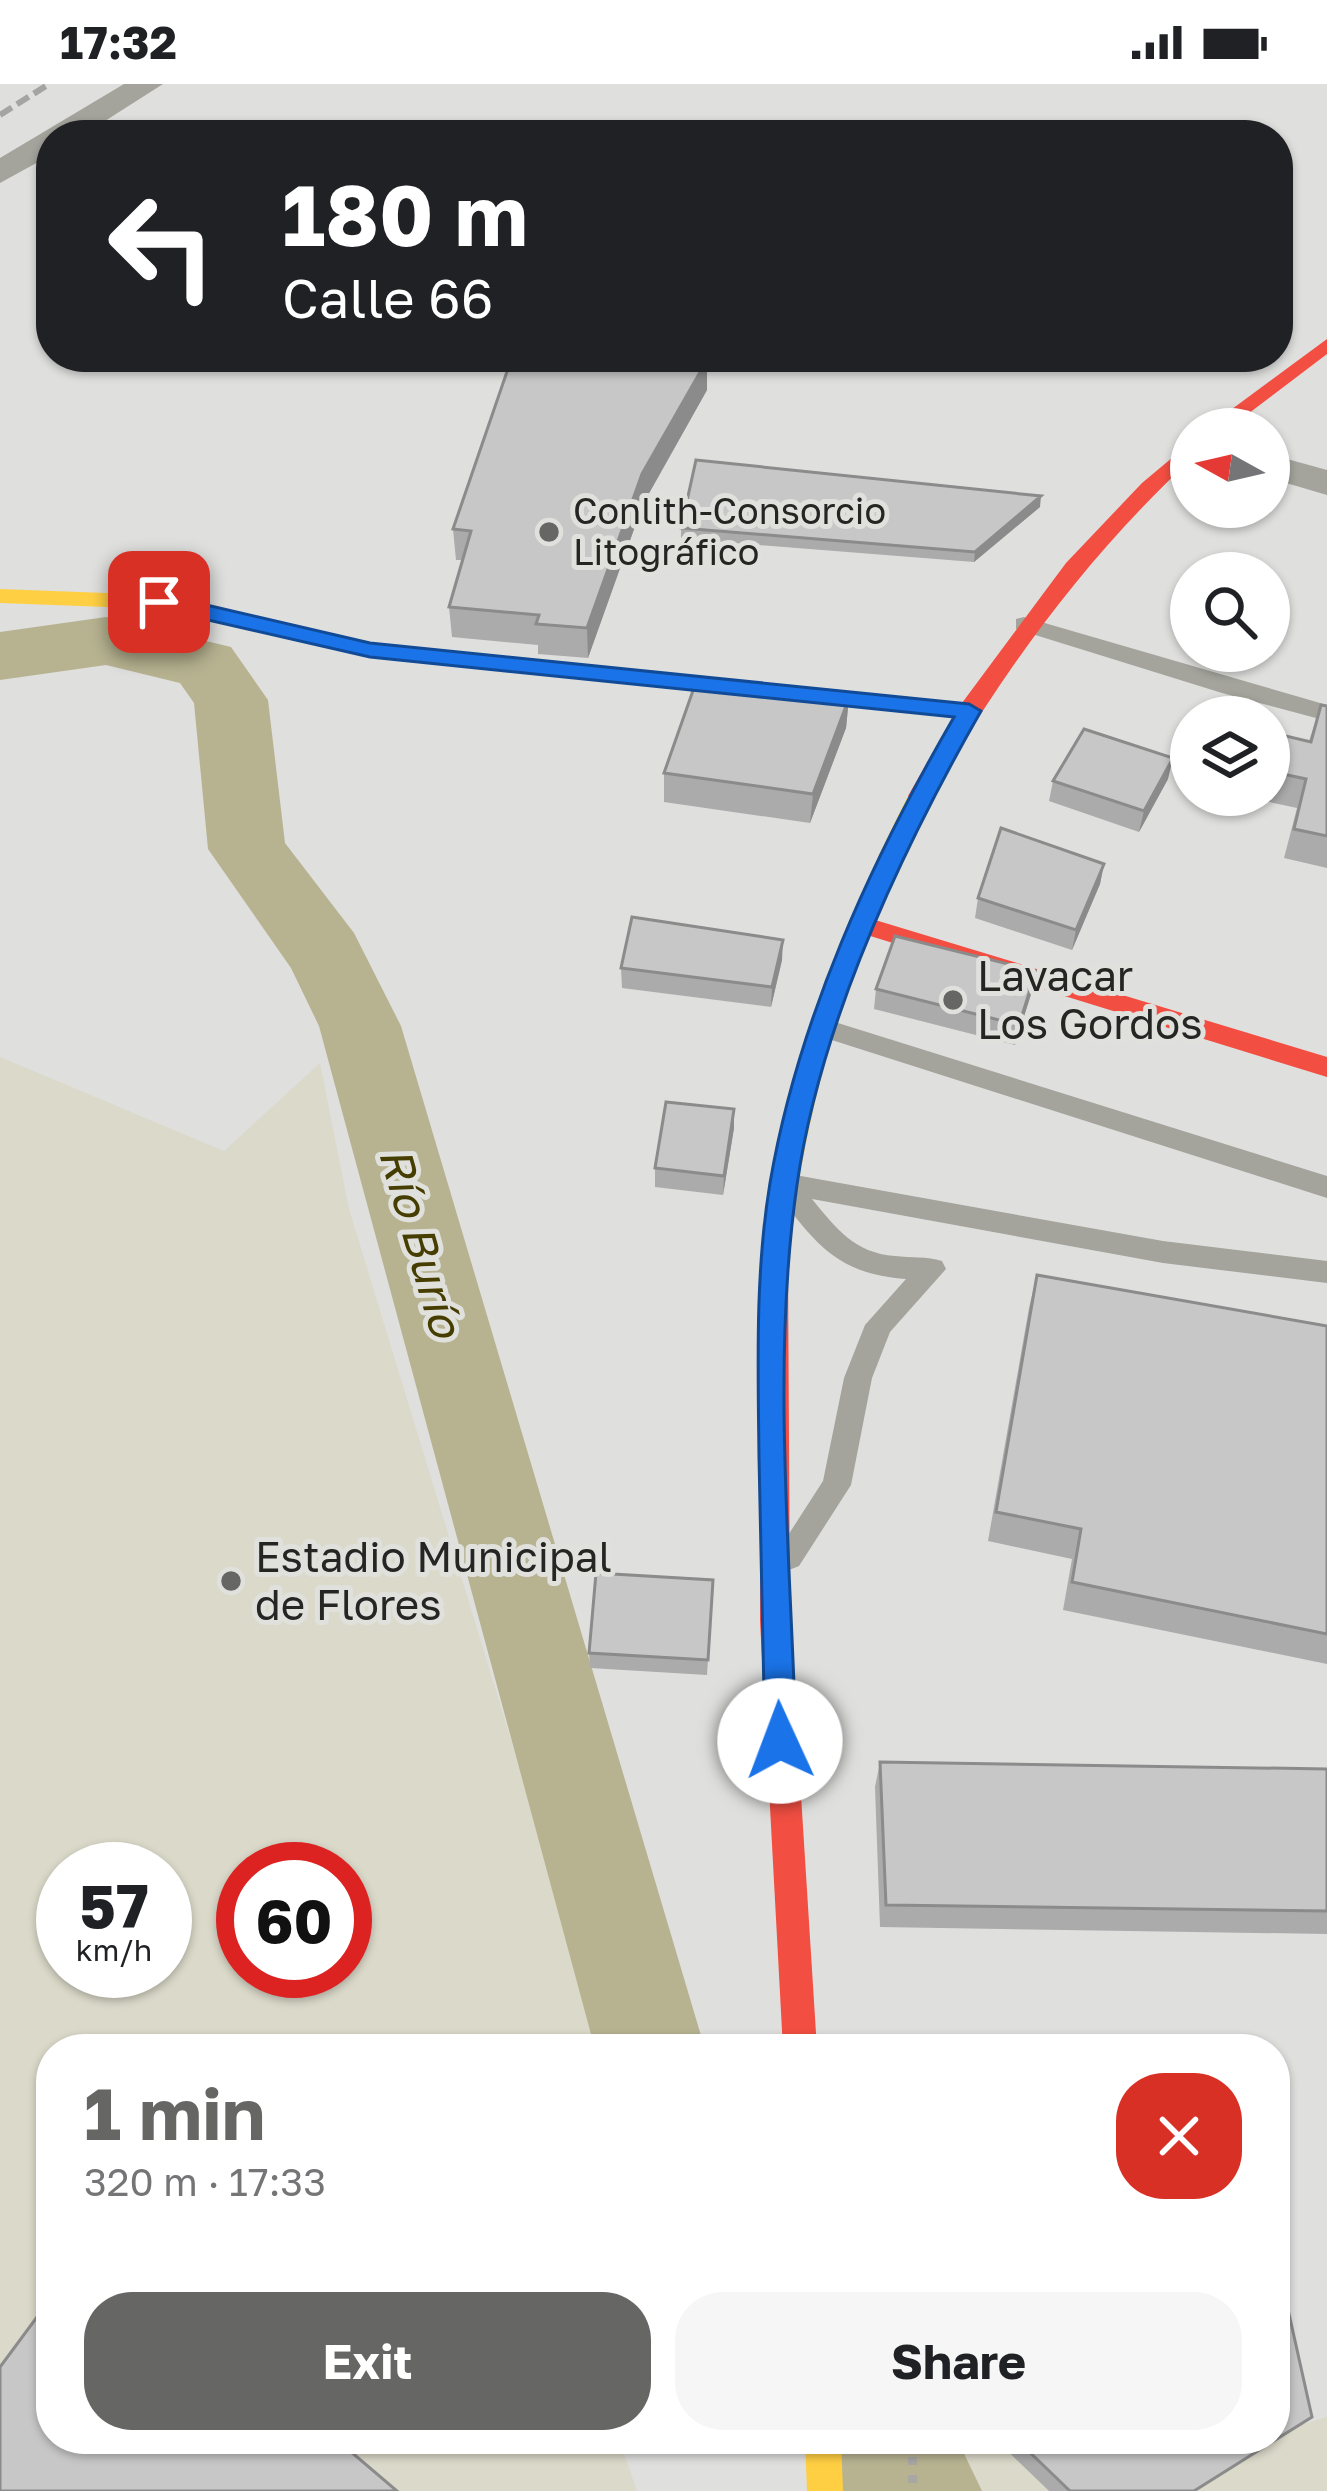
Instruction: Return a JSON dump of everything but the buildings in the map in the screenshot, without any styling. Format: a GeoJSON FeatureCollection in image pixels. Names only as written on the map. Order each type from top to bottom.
{"type":"FeatureCollection","features":[{"type":"Feature","properties":{"kind":"main road"},"geometry":{"type":"LineString","coordinates":[[1293,370],[1327,345]]}},
{"type":"Feature","properties":{"kind":"main road"},"geometry":{"type":"LineString","coordinates":[[1243,408],[1291,372]]}},
{"type":"Feature","properties":{"kind":"main road"},"geometry":{"type":"LineString","coordinates":[[799,2034],[773,1581],[771,1349],[784,1184],[822,1027],[918,800],[1024,624],[1119,512],[1170,467]]}},
{"type":"Feature","properties":{"kind":"main road"},"geometry":{"type":"LineString","coordinates":[[0,596],[159,602],[370,650],[969,711]]}},
{"type":"Feature","properties":{"kind":"main road"},"geometry":{"type":"LineString","coordinates":[[862,925],[1327,1067]]}},
{"type":"Feature","properties":{"kind":"main road"},"geometry":{"type":"LineString","coordinates":[[824,2454],[825,2491]]}},
{"type":"Feature","properties":{"kind":"street"},"geometry":{"type":"LineString","coordinates":[[85,120],[147,84]]}},
{"type":"Feature","properties":{"kind":"street"},"geometry":{"type":"LineString","coordinates":[[0,173],[36,150]]}},
{"type":"Feature","properties":{"kind":"street"},"geometry":{"type":"LineString","coordinates":[[1290,472],[1327,483]]}},
{"type":"Feature","properties":{"kind":"lane"},"geometry":{"type":"LineString","coordinates":[[1024,624],[1327,713]]}},
{"type":"Feature","properties":{"kind":"lane"},"geometry":{"type":"LineString","coordinates":[[822,1027],[1327,1187]]}},
{"type":"Feature","properties":{"kind":"lane"},"geometry":{"type":"LineString","coordinates":[[784,1184],[1163,1252],[1327,1272]]}},
{"type":"Feature","properties":{"kind":"lane"},"geometry":{"type":"LineString","coordinates":[[773,1581],[837,1485],[858,1378],[878,1325],[933,1268],[880,1268],[846,1257],[784,1184]]}},
{"type":"Feature","properties":{"kind":"path"},"geometry":{"type":"LineString","coordinates":[[912,2454],[913,2491]]}},
{"type":"Feature","properties":{"kind":"shaded area","name":"Estadio Municipal de Flores"},"geometry":{"type":"Polygon","coordinates":[[[0,1057],[224,1151],[320,1063],[349,1209],[601,2034],[36,2034],[36,2356],[0,2405],[0,1057]]]}},
{"type":"Feature","properties":{"kind":"shaded area"},"geometry":{"type":"Polygon","coordinates":[[[1327,2417],[1327,2491],[1193,2491],[1251,2454],[1290,2454],[1293,2427],[1327,2417]]]}},
{"type":"Feature","properties":{"kind":"shaded area"},"geometry":{"type":"Polygon","coordinates":[[[351,2454],[624,2454],[637,2491],[394,2491],[351,2454]]]}},
{"type":"Feature","properties":{"kind":"shaded area"},"geometry":{"type":"Polygon","coordinates":[[[924,2454],[1011,2454],[1049,2491],[927,2491],[924,2454]]]}},
{"type":"Feature","properties":{"kind":"waterway","name":"Río Burío"},"geometry":{"type":"LineString","coordinates":[[0,656],[106,641],[205,664],[231,700],[247,849],[325,954],[360,1026],[646,2034]]}},
{"type":"Feature","properties":{"kind":"waterway","name":"Río Burío"},"geometry":{"type":"LineString","coordinates":[[890,2454],[921,2491]]}},
{"type":"Feature","properties":{"kind":"railway"},"geometry":{"type":"LineString","coordinates":[[0,115],[49,84]]}},
{"type":"Feature","properties":{"kind":"traffic: slow"},"geometry":{"type":"LineString","coordinates":[[0,596],[159,602],[370,650],[708,684]]}},
{"type":"Feature","properties":{"kind":"traffic: slow"},"geometry":{"type":"LineString","coordinates":[[775,1266],[791,1144],[822,1024],[866,907],[919,796]]}},
{"type":"Feature","properties":{"kind":"traffic: slow"},"geometry":{"type":"LineString","coordinates":[[824,2454],[825,2491]]}},
{"type":"Feature","properties":{"kind":"traffic: jam"},"geometry":{"type":"LineString","coordinates":[[1293,370],[1327,345]]}},
{"type":"Feature","properties":{"kind":"traffic: jam"},"geometry":{"type":"LineString","coordinates":[[1243,408],[1291,372]]}},
{"type":"Feature","properties":{"kind":"traffic: jam"},"geometry":{"type":"LineString","coordinates":[[919,796],[976,698],[1039,609],[1110,527],[1170,468]]}},
{"type":"Feature","properties":{"kind":"traffic: jam"},"geometry":{"type":"LineString","coordinates":[[708,684],[969,711]]}},
{"type":"Feature","properties":{"kind":"traffic: jam"},"geometry":{"type":"LineString","coordinates":[[862,925],[1327,1067]]}},
{"type":"Feature","properties":{"kind":"traffic: jam"},"geometry":{"type":"LineString","coordinates":[[775,1266],[775,1621],[799,2034]]}},
{"type":"Feature","properties":{"kind":"place","name":"Conlith-Consorcio Litográfico"},"geometry":{"type":"Point","coordinates":[549,532]}},
{"type":"Feature","properties":{"kind":"place","name":"Lavacar Los Gordos"},"geometry":{"type":"Point","coordinates":[953,1000]}},
{"type":"Feature","properties":{"kind":"place","name":"Estadio Municipal de Flores"},"geometry":{"type":"Point","coordinates":[231,1581]}},
{"type":"Feature","properties":{"kind":"route"},"geometry":{"type":"LineString","coordinates":[[159,602],[370,650],[969,711],[918,800],[822,1027],[799,1106],[784,1184],[771,1349],[780,1741]]}}]}
